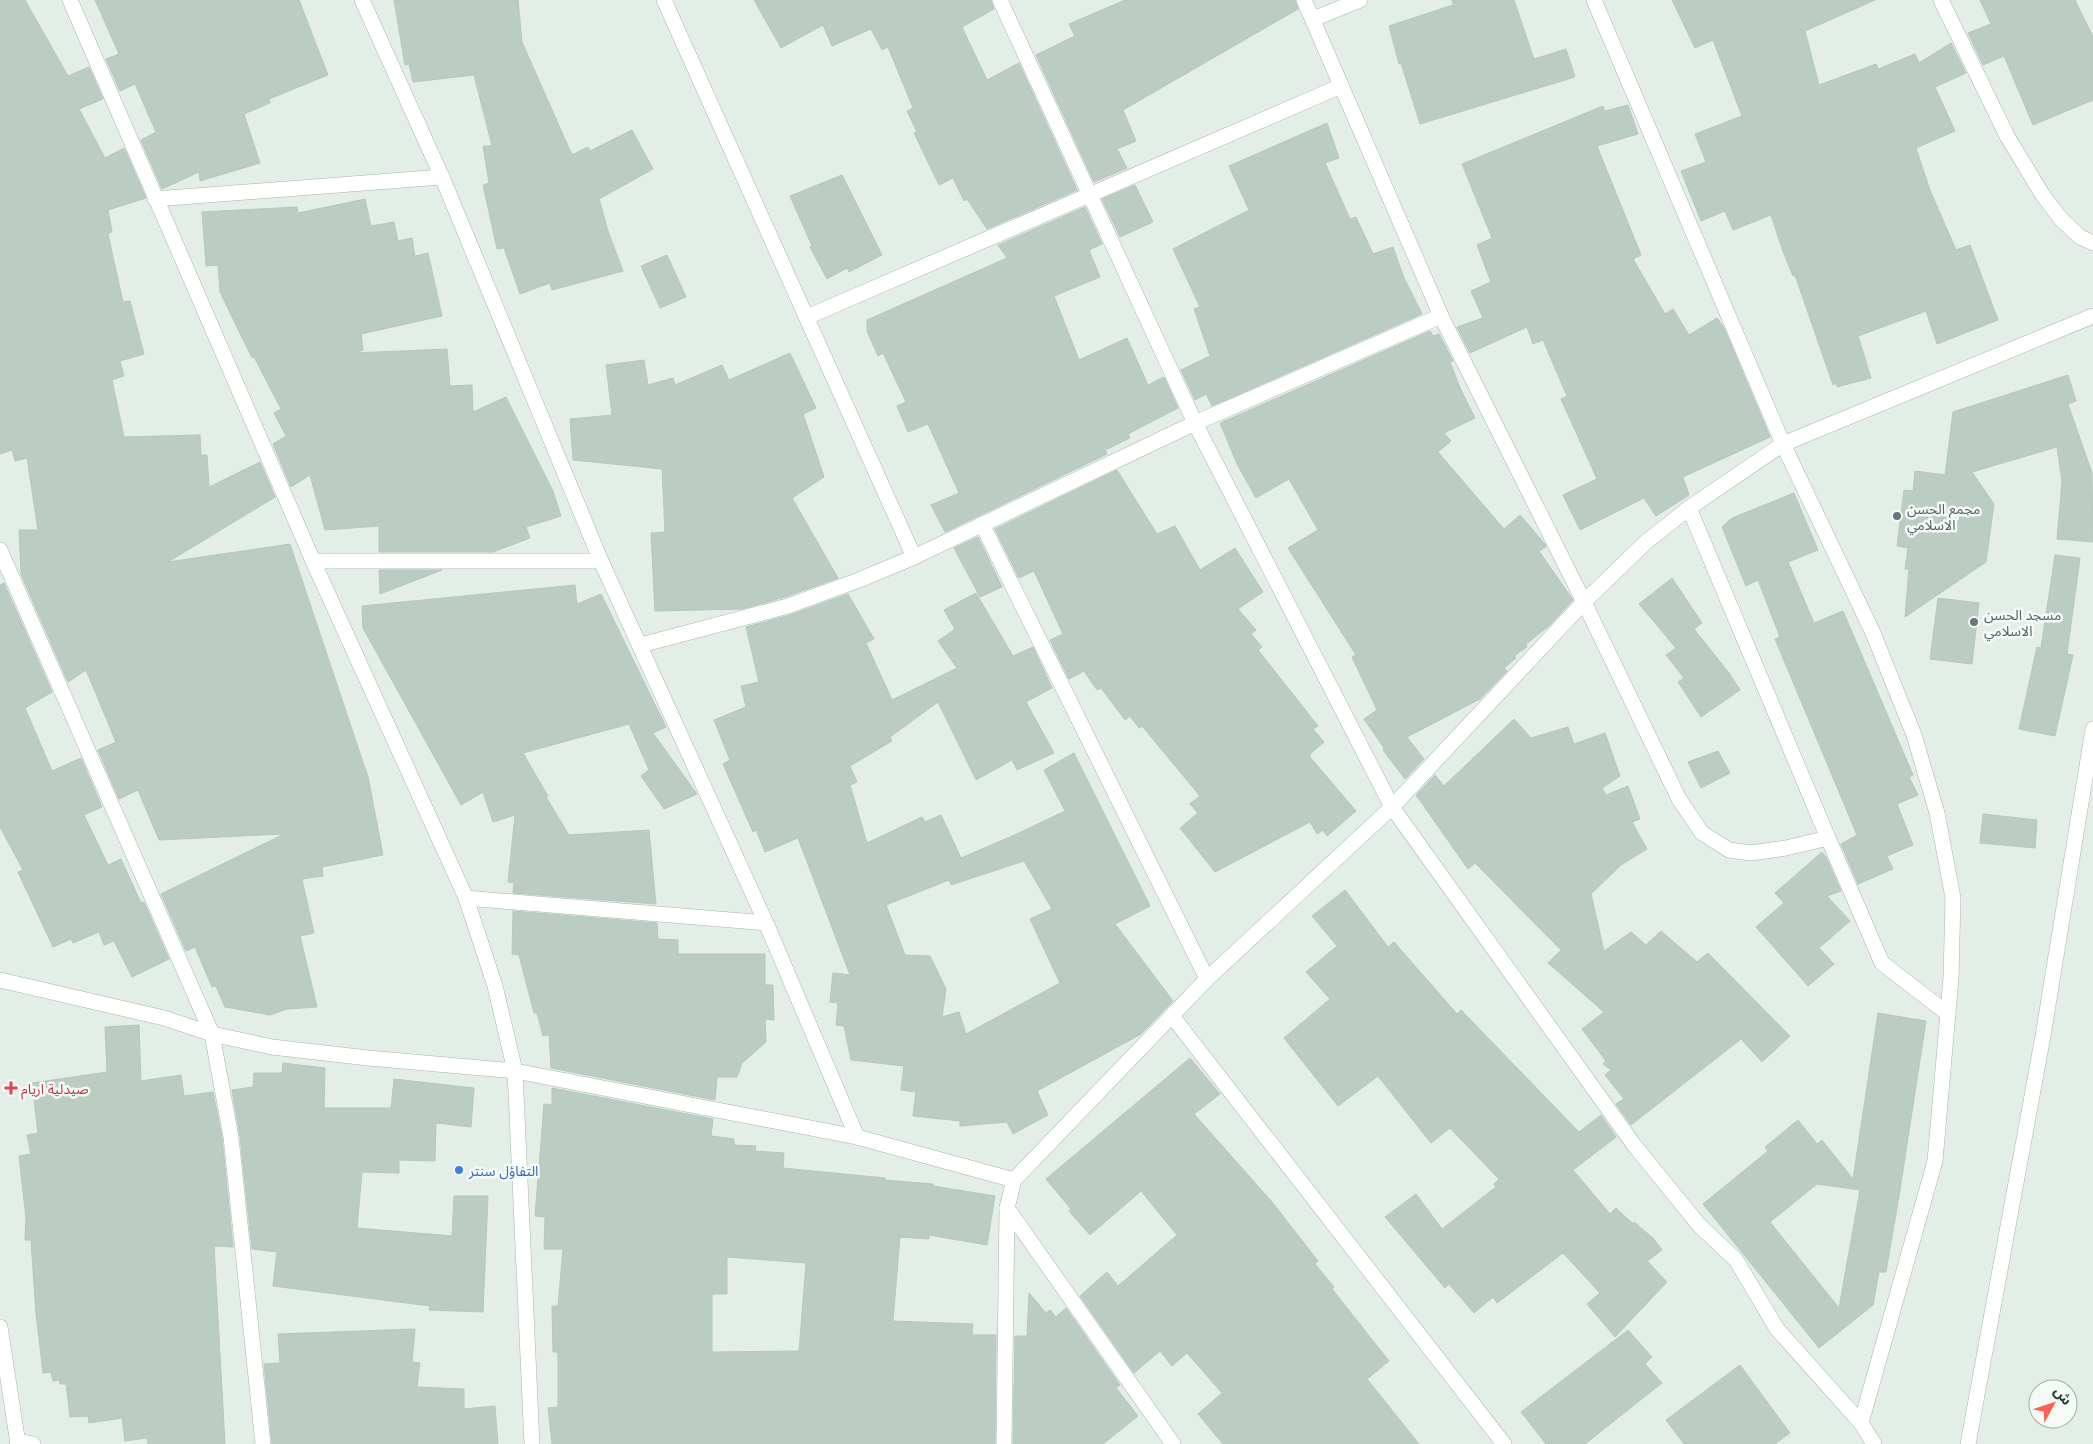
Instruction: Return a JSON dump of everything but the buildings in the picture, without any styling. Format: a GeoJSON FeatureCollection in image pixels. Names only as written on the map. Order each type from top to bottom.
{"type":"FeatureCollection","features":[{"type":"Feature","properties":{"kind":"street"},"geometry":{"type":"LineString","coordinates":[[70,0],[313,561],[466,898],[495,986],[515,1071],[532,1444]]}},
{"type":"Feature","properties":{"kind":"street"},"geometry":{"type":"LineString","coordinates":[[362,0],[442,177],[601,561],[641,645],[766,923],[857,1137]]}},
{"type":"Feature","properties":{"kind":"street"},"geometry":{"type":"LineString","coordinates":[[664,0],[914,557]]}},
{"type":"Feature","properties":{"kind":"street"},"geometry":{"type":"LineString","coordinates":[[1000,0],[1195,423],[1392,808],[1634,1145],[1699,1225],[1736,1260],[1777,1329],[1861,1424],[1874,1444]]}},
{"type":"Feature","properties":{"kind":"street"},"geometry":{"type":"LineString","coordinates":[[1304,0],[1441,316],[1680,799],[1702,833],[1729,850],[1752,853],[1786,848],[1828,838]]}},
{"type":"Feature","properties":{"kind":"street"},"geometry":{"type":"LineString","coordinates":[[1313,19],[1360,0]]}},
{"type":"Feature","properties":{"kind":"street"},"geometry":{"type":"LineString","coordinates":[[1594,0],[1783,444],[1872,633],[1914,735],[1937,814],[1953,898],[1948,1014],[1935,1160],[1861,1424]]}},
{"type":"Feature","properties":{"kind":"street"},"geometry":{"type":"LineString","coordinates":[[1941,0],[2007,136],[2042,194],[2060,218],[2080,237],[2093,243]]}},
{"type":"Feature","properties":{"kind":"street"},"geometry":{"type":"LineString","coordinates":[[806,317],[1342,86]]}},
{"type":"Feature","properties":{"kind":"street"},"geometry":{"type":"LineString","coordinates":[[155,199],[442,177]]}},
{"type":"Feature","properties":{"kind":"street"},"geometry":{"type":"LineString","coordinates":[[641,645],[826,594],[914,557],[1195,423],[1441,316]]}},
{"type":"Feature","properties":{"kind":"street"},"geometry":{"type":"LineString","coordinates":[[1004,1444],[1007,1208],[1014,1180],[1207,979],[1392,808],[1584,602],[1646,542],[1689,508],[1783,444],[2093,316]]}},
{"type":"Feature","properties":{"kind":"street"},"geometry":{"type":"LineString","coordinates":[[1689,508],[1882,963],[1948,1014]]}},
{"type":"Feature","properties":{"kind":"street"},"geometry":{"type":"LineString","coordinates":[[982,524],[1207,979]]}},
{"type":"Feature","properties":{"kind":"street"},"geometry":{"type":"LineString","coordinates":[[0,550],[212,1034],[231,1137],[263,1444]]}},
{"type":"Feature","properties":{"kind":"street"},"geometry":{"type":"LineString","coordinates":[[313,561],[601,561]]}},
{"type":"Feature","properties":{"kind":"street"},"geometry":{"type":"LineString","coordinates":[[1968,1444],[2043,1036],[2093,729]]}},
{"type":"Feature","properties":{"kind":"street"},"geometry":{"type":"LineString","coordinates":[[466,898],[766,923]]}},
{"type":"Feature","properties":{"kind":"street"},"geometry":{"type":"LineString","coordinates":[[0,980],[164,1018],[212,1034],[272,1047],[368,1058],[515,1071],[857,1137],[1014,1180]]}},
{"type":"Feature","properties":{"kind":"street"},"geometry":{"type":"LineString","coordinates":[[1172,1016],[1504,1444]]}},
{"type":"Feature","properties":{"kind":"street"},"geometry":{"type":"LineString","coordinates":[[1007,1208],[1173,1444]]}},
{"type":"Feature","properties":{"kind":"street"},"geometry":{"type":"LineString","coordinates":[[0,1327],[17,1443],[34,1444]]}},
{"type":"Feature","properties":{"kind":"place","name":"مجمع الحسن الاسلامي"},"geometry":{"type":"Point","coordinates":[1897,516]}},
{"type":"Feature","properties":{"kind":"place","name":"مسجد الحسن الاسلامي"},"geometry":{"type":"Point","coordinates":[1974,622]}},
{"type":"Feature","properties":{"kind":"place","name":"صيدلية اريام"},"geometry":{"type":"Point","coordinates":[11,1088]}},
{"type":"Feature","properties":{"kind":"place","name":"التفاؤل سنتر"},"geometry":{"type":"Point","coordinates":[459,1170]}}]}
